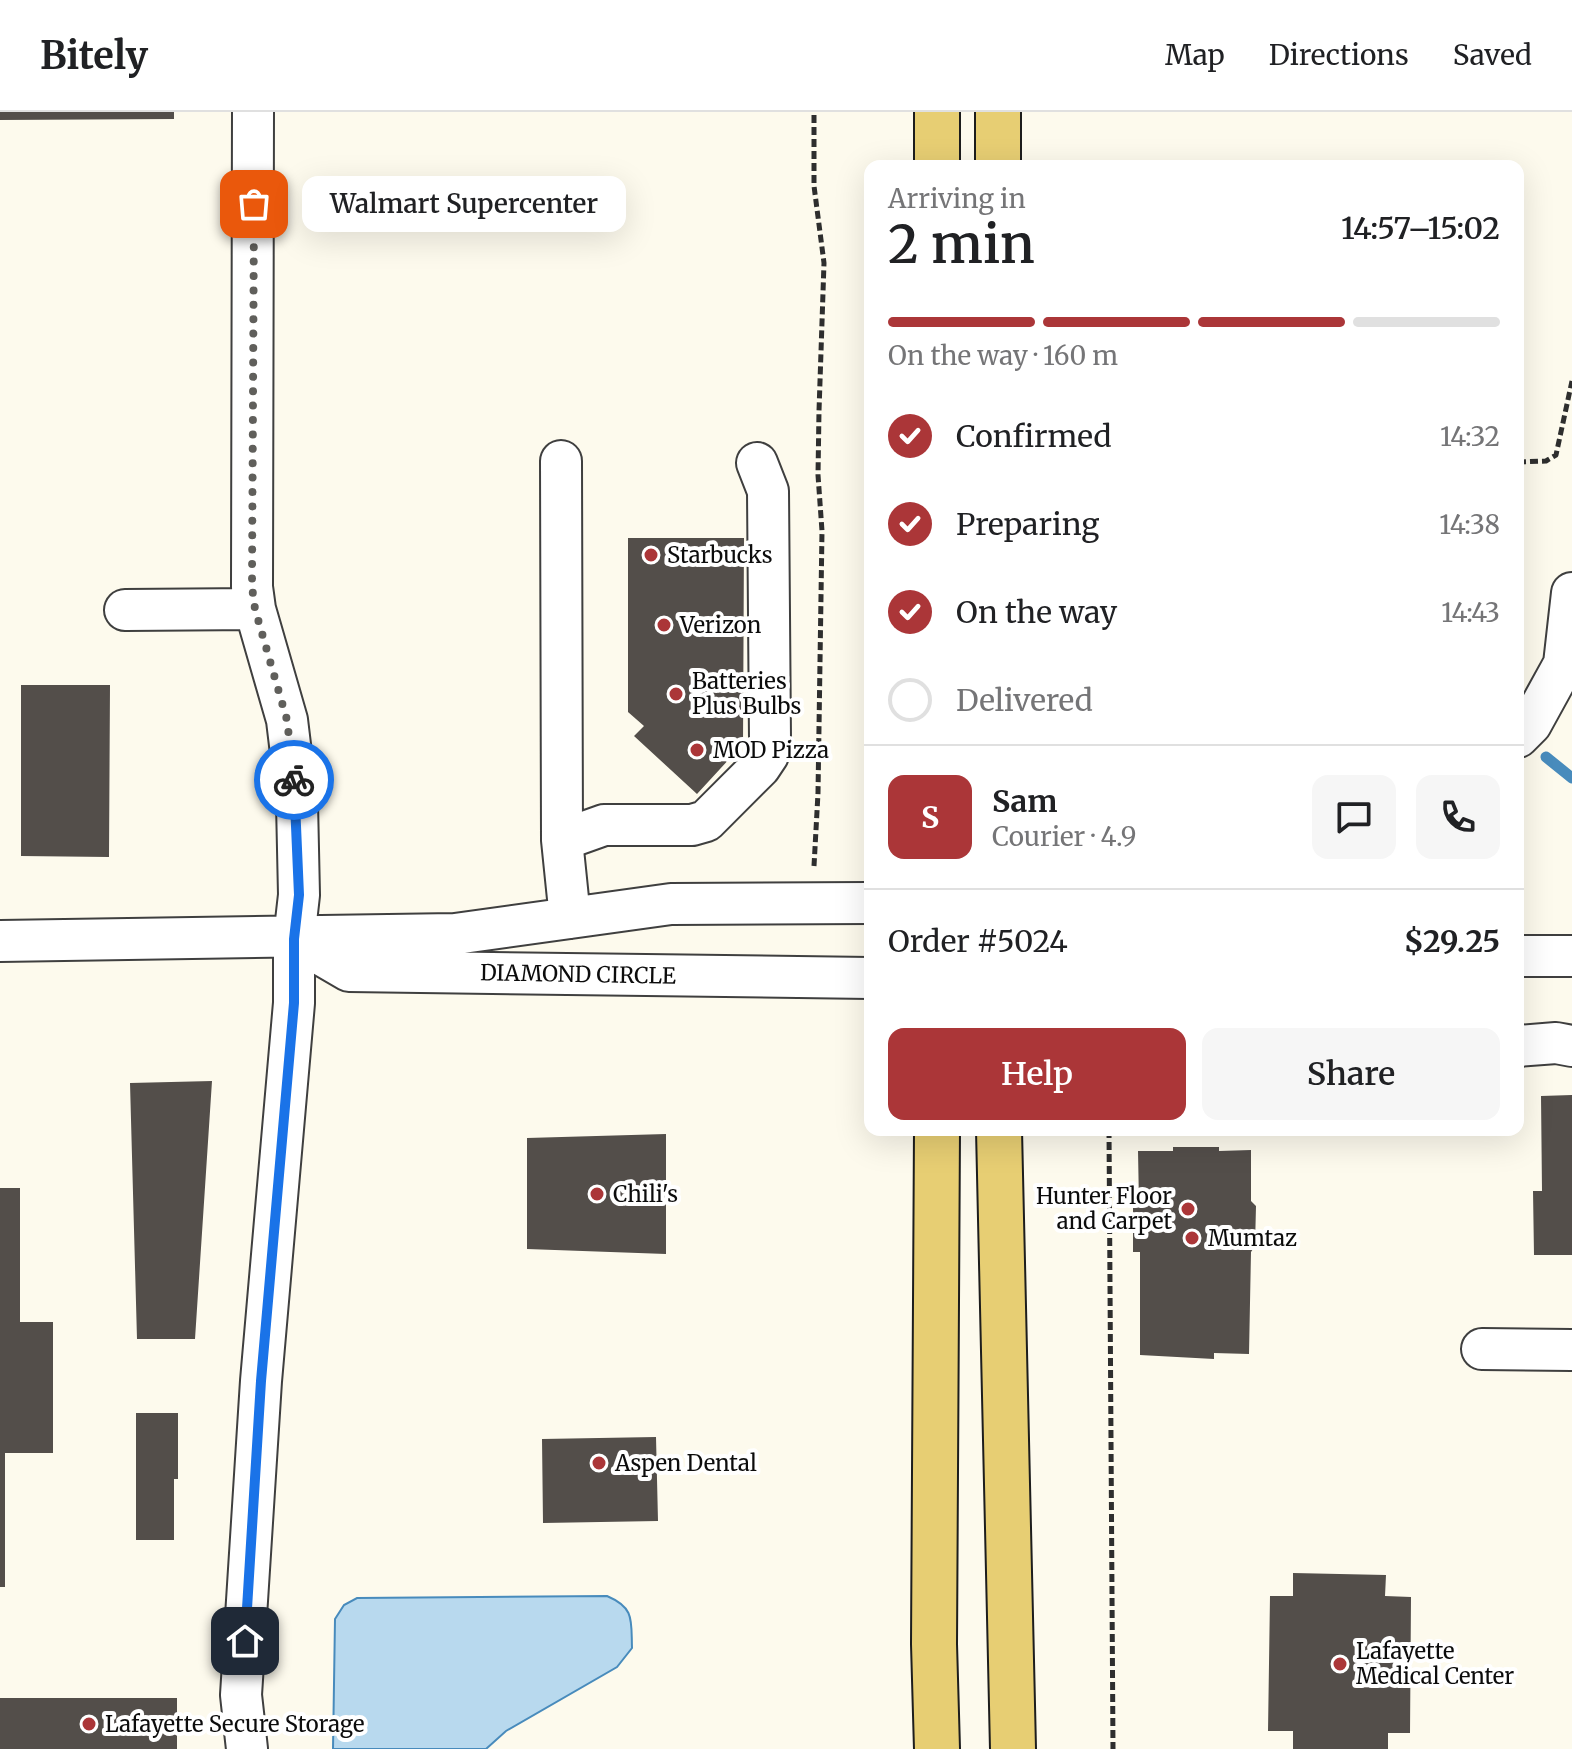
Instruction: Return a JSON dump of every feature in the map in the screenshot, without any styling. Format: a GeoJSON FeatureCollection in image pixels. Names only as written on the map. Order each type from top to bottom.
{"type":"FeatureCollection","features":[{"type":"Feature","properties":{"kind":"main road"},"geometry":{"type":"LineString","coordinates":[[937,112],[937,160]]}},
{"type":"Feature","properties":{"kind":"main road"},"geometry":{"type":"LineString","coordinates":[[998,112],[998,160]]}},
{"type":"Feature","properties":{"kind":"main road"},"geometry":{"type":"LineString","coordinates":[[937,1136],[934,1644],[937,1749]]}},
{"type":"Feature","properties":{"kind":"main road"},"geometry":{"type":"LineString","coordinates":[[999,1136],[1013,1749]]}},
{"type":"Feature","properties":{"kind":"street"},"geometry":{"type":"LineString","coordinates":[[247,1749],[241,1695],[262,1368],[294,1003],[294,939],[299,895],[297,803],[287,720],[255,609],[252,587],[253,112]]}},
{"type":"Feature","properties":{"kind":"street"},"geometry":{"type":"LineString","coordinates":[[561,461],[562,840],[570,918]]}},
{"type":"Feature","properties":{"kind":"street"},"geometry":{"type":"LineString","coordinates":[[562,840],[604,825],[692,825],[706,821],[768,755],[768,491],[757,463]]}},
{"type":"Feature","properties":{"kind":"street"},"geometry":{"type":"LineString","coordinates":[[1524,731],[1531,724],[1564,664],[1572,593]]}},
{"type":"Feature","properties":{"kind":"street"},"geometry":{"type":"LineString","coordinates":[[125,610],[255,609]]}},
{"type":"Feature","properties":{"kind":"street","name":"DIAMOND CIRCLE"},"geometry":{"type":"LineString","coordinates":[[0,941],[294,939],[344,934],[455,934],[688,903],[864,903]]}},
{"type":"Feature","properties":{"kind":"street","name":"DIAMOND CIRCLE"},"geometry":{"type":"LineString","coordinates":[[294,939],[349,971],[864,978]]}},
{"type":"Feature","properties":{"kind":"street"},"geometry":{"type":"LineString","coordinates":[[1524,956],[1572,956]]}},
{"type":"Feature","properties":{"kind":"street"},"geometry":{"type":"LineString","coordinates":[[1524,1046],[1556,1043],[1572,1046]]}},
{"type":"Feature","properties":{"kind":"street"},"geometry":{"type":"LineString","coordinates":[[1482,1349],[1572,1350]]}},
{"type":"Feature","properties":{"kind":"path"},"geometry":{"type":"LineString","coordinates":[[814,112],[814,186],[824,263],[818,475],[822,531],[818,793],[814,873]]}},
{"type":"Feature","properties":{"kind":"path"},"geometry":{"type":"LineString","coordinates":[[1524,462],[1546,461],[1556,455],[1572,381]]}},
{"type":"Feature","properties":{"kind":"path"},"geometry":{"type":"LineString","coordinates":[[1109,1136],[1113,1749]]}},
{"type":"Feature","properties":{"kind":"water"},"geometry":{"type":"Polygon","coordinates":[[[607,1596],[623,1605],[631,1622],[632,1648],[617,1667],[506,1731],[486,1749],[333,1749],[335,1619],[344,1605],[357,1598],[607,1596]]]}},
{"type":"Feature","properties":{"kind":"building"},"geometry":{"type":"Polygon","coordinates":[[[0,112],[174,112],[174,119],[0,120],[0,112]]]}},
{"type":"Feature","properties":{"kind":"building"},"geometry":{"type":"Polygon","coordinates":[[[628,538],[744,538],[743,744],[697,794],[634,736],[644,726],[628,712],[628,538]]]}},
{"type":"Feature","properties":{"kind":"building"},"geometry":{"type":"Polygon","coordinates":[[[21,685],[110,685],[109,857],[21,856],[21,685]]]}},
{"type":"Feature","properties":{"kind":"building"},"geometry":{"type":"Polygon","coordinates":[[[212,1081],[195,1339],[137,1339],[130,1083],[212,1081]]]}},
{"type":"Feature","properties":{"kind":"building"},"geometry":{"type":"Polygon","coordinates":[[[1572,1095],[1572,1255],[1534,1255],[1533,1191],[1542,1191],[1541,1096],[1572,1095]]]}},
{"type":"Feature","properties":{"kind":"building","name":"Chili's"},"geometry":{"type":"Polygon","coordinates":[[[666,1134],[666,1254],[527,1249],[527,1138],[666,1134]]]}},
{"type":"Feature","properties":{"kind":"building"},"geometry":{"type":"Polygon","coordinates":[[[1173,1147],[1251,1150],[1251,1201],[1256,1206],[1255,1246],[1251,1252],[1249,1354],[1214,1353],[1214,1359],[1140,1355],[1140,1252],[1133,1252],[1133,1204],[1139,1204],[1138,1151],[1173,1151],[1173,1147]]]}},
{"type":"Feature","properties":{"kind":"building"},"geometry":{"type":"Polygon","coordinates":[[[0,1188],[20,1188],[20,1322],[53,1322],[53,1453],[5,1453],[5,1587],[0,1587],[0,1188]]]}},
{"type":"Feature","properties":{"kind":"building"},"geometry":{"type":"Polygon","coordinates":[[[136,1413],[178,1413],[174,1540],[136,1540],[136,1413]]]}},
{"type":"Feature","properties":{"kind":"building","name":"Aspen Dental"},"geometry":{"type":"Polygon","coordinates":[[[656,1437],[658,1521],[543,1523],[542,1439],[656,1437]]]}},
{"type":"Feature","properties":{"kind":"building","name":"Lafayette Medical Center"},"geometry":{"type":"Polygon","coordinates":[[[1293,1573],[1386,1575],[1385,1596],[1411,1597],[1410,1733],[1388,1733],[1388,1749],[1293,1749],[1293,1731],[1268,1731],[1270,1596],[1293,1596],[1293,1573]]]}},
{"type":"Feature","properties":{"kind":"building","name":"Lafayette Secure Storage"},"geometry":{"type":"Polygon","coordinates":[[[0,1698],[177,1698],[177,1749],[0,1749],[0,1698]]]}},
{"type":"Feature","properties":{"kind":"waterway"},"geometry":{"type":"LineString","coordinates":[[1546,757],[1572,778]]}},
{"type":"Feature","properties":{"kind":"way so far"},"geometry":{"type":"LineString","coordinates":[[254,204],[252,587],[255,609],[287,720],[294,780]]}},
{"type":"Feature","properties":{"kind":"place","name":"Walmart Supercenter"},"geometry":{"type":"Point","coordinates":[254,204]}},
{"type":"Feature","properties":{"kind":"place","name":"Starbucks"},"geometry":{"type":"Point","coordinates":[651,555]}},
{"type":"Feature","properties":{"kind":"place","name":"Verizon"},"geometry":{"type":"Point","coordinates":[664,625]}},
{"type":"Feature","properties":{"kind":"place","name":"Batteries Plus Bulbs"},"geometry":{"type":"Point","coordinates":[676,694]}},
{"type":"Feature","properties":{"kind":"place","name":"MOD Pizza"},"geometry":{"type":"Point","coordinates":[697,750]}},
{"type":"Feature","properties":{"kind":"place","name":"Chili's"},"geometry":{"type":"Point","coordinates":[597,1194]}},
{"type":"Feature","properties":{"kind":"place","name":"Hunter Floor and Carpet"},"geometry":{"type":"Point","coordinates":[1188,1209]}},
{"type":"Feature","properties":{"kind":"place","name":"Mumtaz"},"geometry":{"type":"Point","coordinates":[1192,1238]}},
{"type":"Feature","properties":{"kind":"place","name":"Aspen Dental"},"geometry":{"type":"Point","coordinates":[599,1463]}},
{"type":"Feature","properties":{"kind":"place","name":"Lafayette Medical Center"},"geometry":{"type":"Point","coordinates":[1340,1664]}},
{"type":"Feature","properties":{"kind":"place","name":"Lafayette Secure Storage"},"geometry":{"type":"Point","coordinates":[89,1724]}},
{"type":"Feature","properties":{"kind":"route"},"geometry":{"type":"LineString","coordinates":[[245,1641],[261,1381],[294,1003],[294,939],[299,895],[294,780]]}}]}
